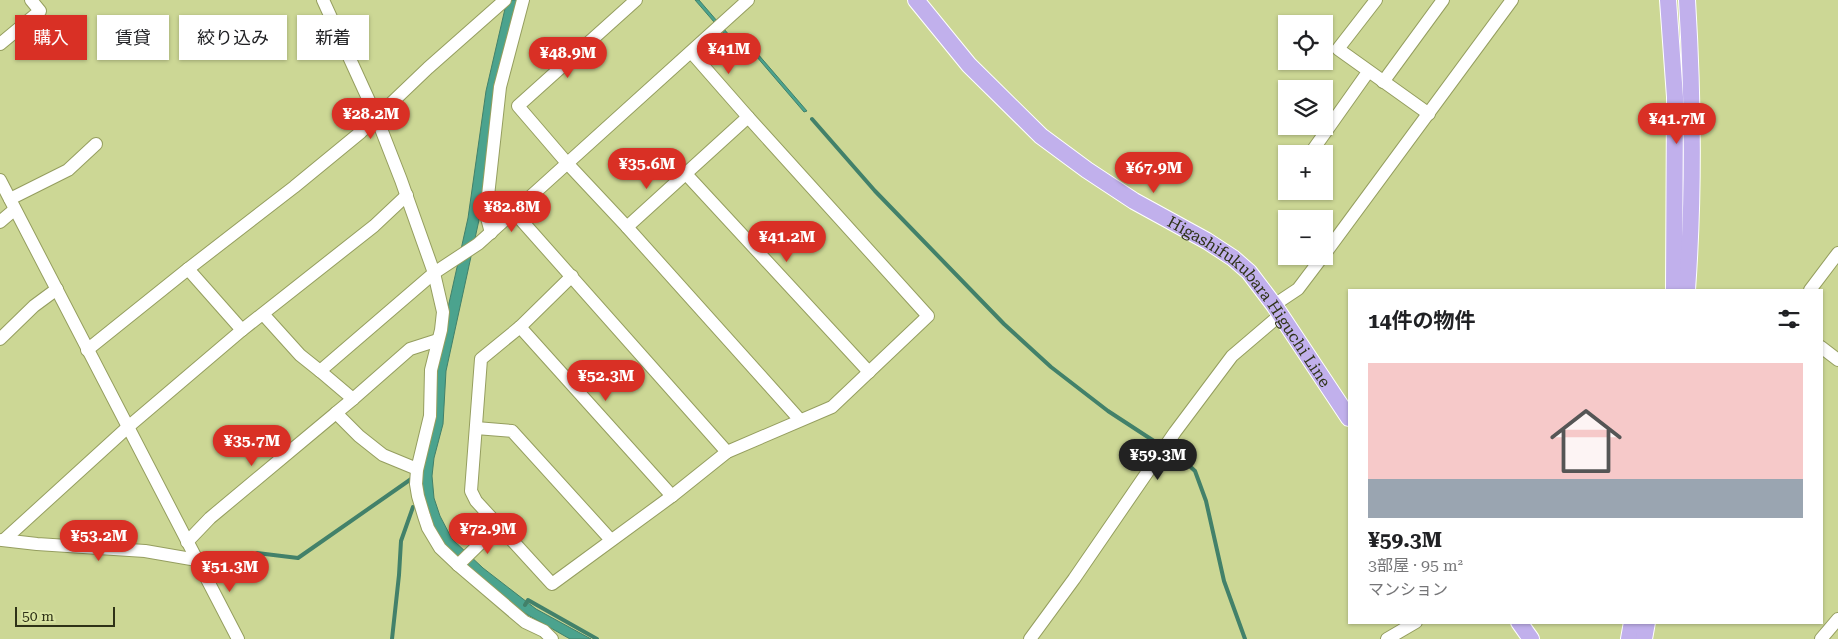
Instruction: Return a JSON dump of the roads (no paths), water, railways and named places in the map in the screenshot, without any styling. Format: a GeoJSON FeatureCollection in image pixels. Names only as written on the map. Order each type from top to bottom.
{"type":"FeatureCollection","features":[{"type":"Feature","properties":{"kind":"main road","name":"Higashifukubara Higuchi Line"},"geometry":{"type":"LineString","coordinates":[[916,0],[969,65],[1041,136],[1087,170],[1134,201],[1207,241],[1233,258],[1249,272],[1348,417]]}},
{"type":"Feature","properties":{"kind":"main road"},"geometry":{"type":"LineString","coordinates":[[1668,0],[1675,97],[1674,289]]}},
{"type":"Feature","properties":{"kind":"main road"},"geometry":{"type":"LineString","coordinates":[[1687,0],[1692,107],[1692,187],[1687,289]]}},
{"type":"Feature","properties":{"kind":"main road"},"geometry":{"type":"LineString","coordinates":[[1629,639],[1632,624]]}},
{"type":"Feature","properties":{"kind":"main road"},"geometry":{"type":"LineString","coordinates":[[1644,639],[1646,624]]}},
{"type":"Feature","properties":{"kind":"street"},"geometry":{"type":"LineString","coordinates":[[0,44],[40,11],[32,0]]}},
{"type":"Feature","properties":{"kind":"street"},"geometry":{"type":"LineString","coordinates":[[323,0],[376,116],[407,195],[434,273],[443,312],[431,370],[430,416],[416,484],[428,528],[440,548],[458,565],[544,636]]}},
{"type":"Feature","properties":{"kind":"street"},"geometry":{"type":"LineString","coordinates":[[87,350],[302,181],[361,132],[376,116],[505,0]]}},
{"type":"Feature","properties":{"kind":"street"},"geometry":{"type":"LineString","coordinates":[[491,233],[486,214],[500,87],[523,0]]}},
{"type":"Feature","properties":{"kind":"street"},"geometry":{"type":"LineString","coordinates":[[636,0],[518,106],[567,163],[800,420]]}},
{"type":"Feature","properties":{"kind":"street"},"geometry":{"type":"LineString","coordinates":[[320,371],[434,273],[478,244],[491,233],[748,0]]}},
{"type":"Feature","properties":{"kind":"street"},"geometry":{"type":"LineString","coordinates":[[1376,0],[1338,50],[1428,114]]}},
{"type":"Feature","properties":{"kind":"street"},"geometry":{"type":"LineString","coordinates":[[1383,82],[1443,0]]}},
{"type":"Feature","properties":{"kind":"street"},"geometry":{"type":"LineString","coordinates":[[1333,242],[1512,0]]}},
{"type":"Feature","properties":{"kind":"street"},"geometry":{"type":"LineString","coordinates":[[572,276],[520,326],[481,359],[471,490],[476,501],[552,584],[672,496],[727,452],[832,407],[928,316],[690,52]]}},
{"type":"Feature","properties":{"kind":"street"},"geometry":{"type":"LineString","coordinates":[[1316,145],[1368,72]]}},
{"type":"Feature","properties":{"kind":"street"},"geometry":{"type":"LineString","coordinates":[[627,227],[748,117]]}},
{"type":"Feature","properties":{"kind":"street"},"geometry":{"type":"LineString","coordinates":[[0,222],[12,204],[68,170],[96,144]]}},
{"type":"Feature","properties":{"kind":"street"},"geometry":{"type":"LineString","coordinates":[[686,174],[868,372]]}},
{"type":"Feature","properties":{"kind":"street"},"geometry":{"type":"LineString","coordinates":[[0,180],[238,639]]}},
{"type":"Feature","properties":{"kind":"street"},"geometry":{"type":"LineString","coordinates":[[3,540],[128,427],[242,330],[374,226],[407,195]]}},
{"type":"Feature","properties":{"kind":"street"},"geometry":{"type":"LineString","coordinates":[[514,212],[727,452]]}},
{"type":"Feature","properties":{"kind":"street"},"geometry":{"type":"LineString","coordinates":[[1811,289],[1838,253]]}},
{"type":"Feature","properties":{"kind":"street"},"geometry":{"type":"LineString","coordinates":[[1030,639],[1074,579],[1175,432],[1232,356],[1298,289],[1316,265]]}},
{"type":"Feature","properties":{"kind":"street"},"geometry":{"type":"LineString","coordinates":[[188,269],[242,330]]}},
{"type":"Feature","properties":{"kind":"street"},"geometry":{"type":"LineString","coordinates":[[0,339],[34,306],[56,289]]}},
{"type":"Feature","properties":{"kind":"street"},"geometry":{"type":"LineString","coordinates":[[263,314],[300,356],[353,399]]}},
{"type":"Feature","properties":{"kind":"street"},"geometry":{"type":"LineString","coordinates":[[520,326],[672,496]]}},
{"type":"Feature","properties":{"kind":"street"},"geometry":{"type":"LineString","coordinates":[[187,542],[210,518],[410,349],[438,340]]}},
{"type":"Feature","properties":{"kind":"street"},"geometry":{"type":"LineString","coordinates":[[1823,349],[1838,360]]}},
{"type":"Feature","properties":{"kind":"street"},"geometry":{"type":"LineString","coordinates":[[336,413],[359,436],[383,455],[418,469]]}},
{"type":"Feature","properties":{"kind":"street"},"geometry":{"type":"LineString","coordinates":[[476,428],[512,431],[612,540]]}},
{"type":"Feature","properties":{"kind":"street"},"geometry":{"type":"LineString","coordinates":[[458,565],[499,525]]}},
{"type":"Feature","properties":{"kind":"street"},"geometry":{"type":"LineString","coordinates":[[3,540],[145,552],[197,560]]}},
{"type":"Feature","properties":{"kind":"street"},"geometry":{"type":"LineString","coordinates":[[1821,639],[1838,619]]}},
{"type":"Feature","properties":{"kind":"street"},"geometry":{"type":"LineString","coordinates":[[1387,639],[1413,624]]}},
{"type":"Feature","properties":{"kind":"water"},"geometry":{"type":"Polygon","coordinates":[[[507,0],[518,0],[479,220],[446,371],[443,424],[434,458],[432,476],[434,498],[440,516],[452,539],[483,568],[536,609],[591,639],[570,639],[521,611],[452,554],[436,533],[427,513],[422,487],[421,469],[443,330],[468,218],[486,91],[507,0]]]}},
{"type":"Feature","properties":{"kind":"water"},"geometry":{"type":"Polygon","coordinates":[[[695,0],[699,0],[730,36],[751,46],[807,111],[804,112],[750,49],[727,37],[695,0]]]}},
{"type":"Feature","properties":{"kind":"waterway"},"geometry":{"type":"LineString","coordinates":[[812,119],[875,191],[1004,324],[1051,367],[1108,411],[1183,460],[1195,471],[1206,501],[1224,581],[1245,639]]}},
{"type":"Feature","properties":{"kind":"waterway"},"geometry":{"type":"LineString","coordinates":[[257,553],[298,558],[414,477]]}},
{"type":"Feature","properties":{"kind":"waterway"},"geometry":{"type":"LineString","coordinates":[[392,639],[401,541],[413,507]]}},
{"type":"Feature","properties":{"kind":"waterway"},"geometry":{"type":"LineString","coordinates":[[525,605],[528,600],[597,639]]}}]}
